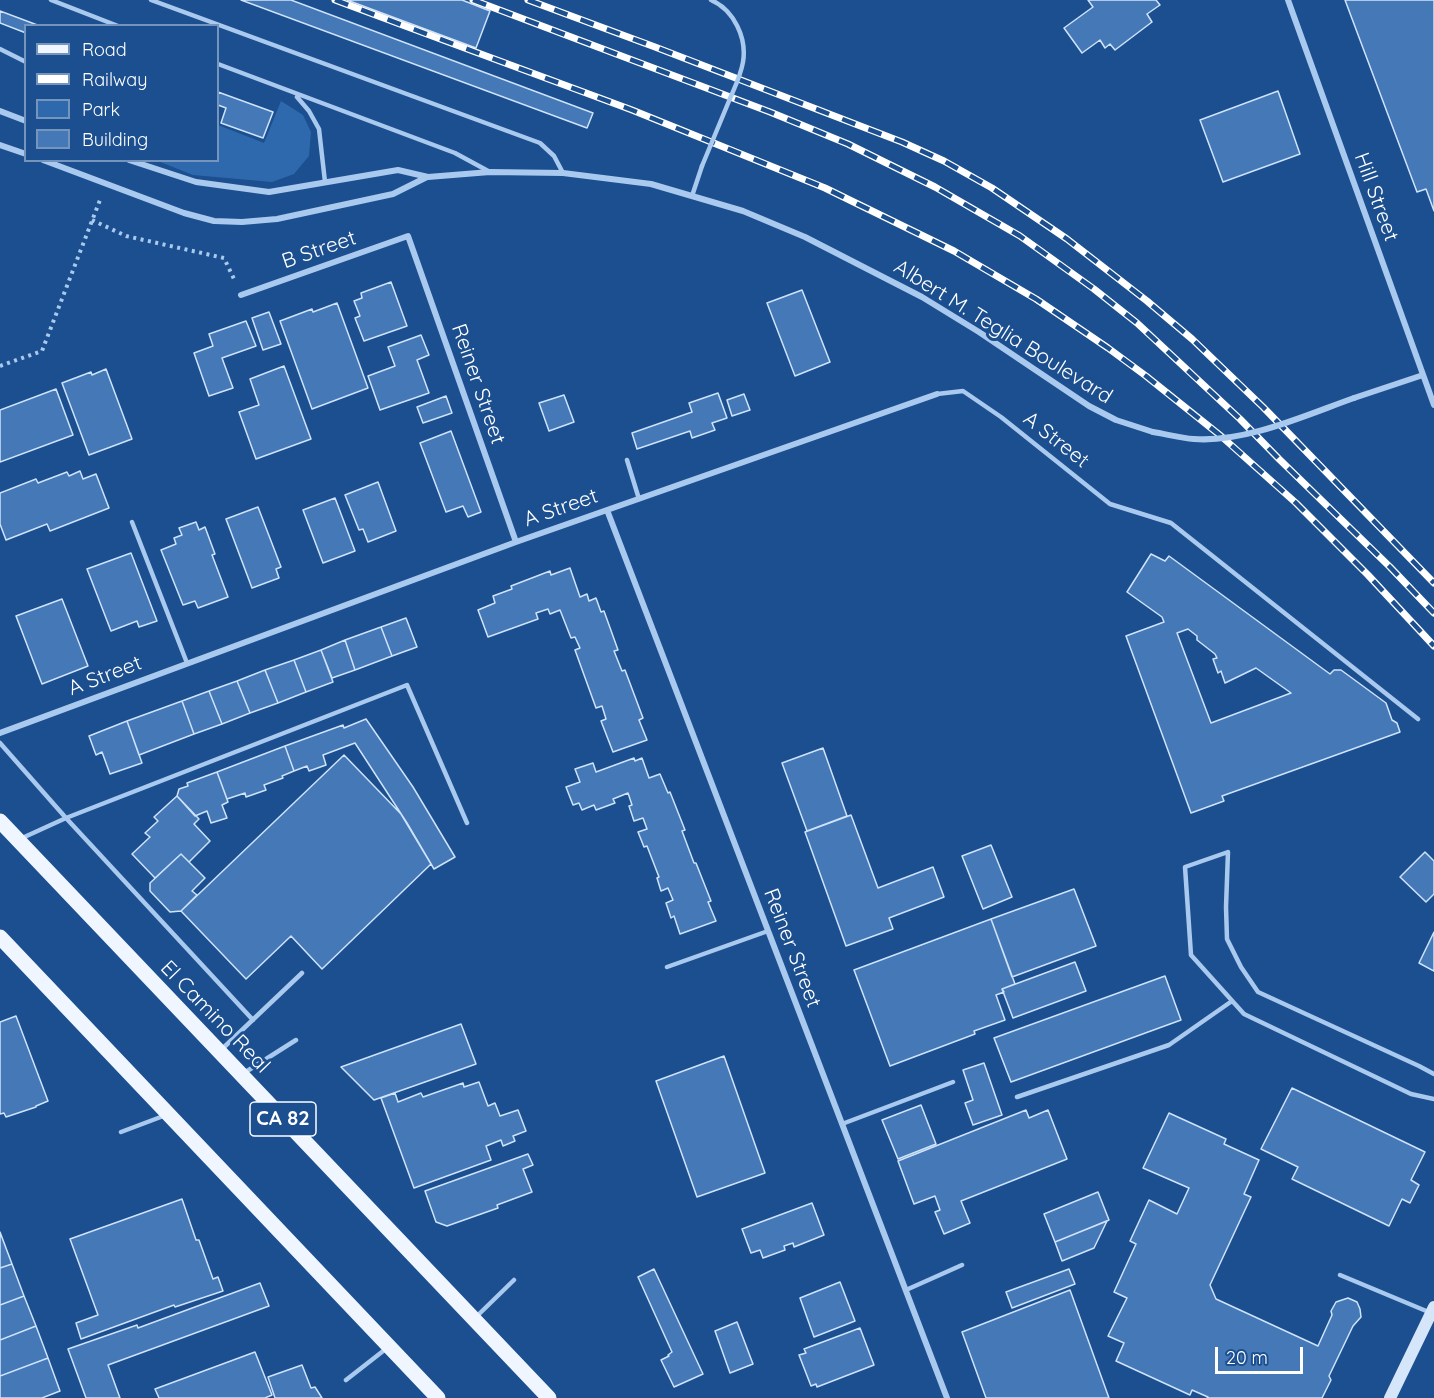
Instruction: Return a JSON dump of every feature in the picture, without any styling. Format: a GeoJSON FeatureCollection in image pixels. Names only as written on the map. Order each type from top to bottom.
{"type":"FeatureCollection","features":[{"type":"Feature","properties":{"kind":"main road","name":"El Camino Real"},"geometry":{"type":"LineString","coordinates":[[0,821],[549,1398]]}},
{"type":"Feature","properties":{"kind":"main road"},"geometry":{"type":"LineString","coordinates":[[0,937],[438,1398]]}},
{"type":"Feature","properties":{"kind":"main road"},"geometry":{"type":"LineString","coordinates":[[1390,1398],[1433,1310]]}},
{"type":"Feature","properties":{"kind":"street","name":"Hill Street"},"geometry":{"type":"LineString","coordinates":[[1288,0],[1434,405]]}},
{"type":"Feature","properties":{"kind":"street"},"geometry":{"type":"LineString","coordinates":[[0,111],[24,120]]}},
{"type":"Feature","properties":{"kind":"street"},"geometry":{"type":"LineString","coordinates":[[0,145],[24,153]]}},
{"type":"Feature","properties":{"kind":"street","name":"Albert M. Teglia Boulevard"},"geometry":{"type":"LineString","coordinates":[[50,162],[184,213],[214,221],[233,222],[277,219],[393,194],[428,177]]}},
{"type":"Feature","properties":{"kind":"street","name":"Albert M. Teglia Boulevard"},"geometry":{"type":"LineString","coordinates":[[135,162],[196,182],[269,192],[398,170],[428,177],[490,172],[563,173],[651,184],[743,211],[805,237],[922,297],[979,332],[1089,406],[1116,420],[1153,432],[1194,440],[1227,438],[1263,430],[1423,375]]}},
{"type":"Feature","properties":{"kind":"street","name":"B Street"},"geometry":{"type":"LineString","coordinates":[[241,295],[408,236]]}},
{"type":"Feature","properties":{"kind":"street","name":"Reiner Street"},"geometry":{"type":"LineString","coordinates":[[408,236],[516,542]]}},
{"type":"Feature","properties":{"kind":"street","name":"A Street"},"geometry":{"type":"LineString","coordinates":[[0,734],[516,542],[937,394]]}},
{"type":"Feature","properties":{"kind":"street","name":"Reiner Street"},"geometry":{"type":"LineString","coordinates":[[608,510],[947,1398]]}},
{"type":"Feature","properties":{"kind":"lane"},"geometry":{"type":"LineString","coordinates":[[51,0],[113,24]]}},
{"type":"Feature","properties":{"kind":"lane"},"geometry":{"type":"LineString","coordinates":[[151,0],[216,24]]}},
{"type":"Feature","properties":{"kind":"lane"},"geometry":{"type":"LineString","coordinates":[[692,195],[743,62],[743,40],[734,20],[711,0]]}},
{"type":"Feature","properties":{"kind":"lane"},"geometry":{"type":"LineString","coordinates":[[219,25],[540,144],[554,156],[563,173]]}},
{"type":"Feature","properties":{"kind":"lane"},"geometry":{"type":"LineString","coordinates":[[0,49],[24,61]]}},
{"type":"Feature","properties":{"kind":"lane"},"geometry":{"type":"LineString","coordinates":[[219,64],[455,153],[490,172]]}},
{"type":"Feature","properties":{"kind":"lane"},"geometry":{"type":"LineString","coordinates":[[296,95],[309,111],[319,129],[325,182]]}},
{"type":"Feature","properties":{"kind":"lane","name":"A Street"},"geometry":{"type":"LineString","coordinates":[[937,394],[963,391],[1000,417],[1110,504],[1171,523],[1418,719]]}},
{"type":"Feature","properties":{"kind":"lane"},"geometry":{"type":"LineString","coordinates":[[627,460],[639,499]]}},
{"type":"Feature","properties":{"kind":"lane"},"geometry":{"type":"LineString","coordinates":[[132,522],[187,663]]}},
{"type":"Feature","properties":{"kind":"lane"},"geometry":{"type":"LineString","coordinates":[[17,840],[66,818],[407,685],[467,824]]}},
{"type":"Feature","properties":{"kind":"lane"},"geometry":{"type":"LineString","coordinates":[[0,743],[66,818],[253,1020]]}},
{"type":"Feature","properties":{"kind":"lane"},"geometry":{"type":"LineString","coordinates":[[1434,1074],[1258,992],[1241,967],[1227,939],[1228,852],[1185,867],[1191,955],[1244,1014],[1411,1094],[1434,1099]]}},
{"type":"Feature","properties":{"kind":"lane"},"geometry":{"type":"LineString","coordinates":[[667,967],[768,931]]}},
{"type":"Feature","properties":{"kind":"lane"},"geometry":{"type":"LineString","coordinates":[[219,1052],[302,974]]}},
{"type":"Feature","properties":{"kind":"lane"},"geometry":{"type":"LineString","coordinates":[[1017,1097],[1169,1045],[1232,1001]]}},
{"type":"Feature","properties":{"kind":"lane"},"geometry":{"type":"LineString","coordinates":[[241,1074],[296,1040]]}},
{"type":"Feature","properties":{"kind":"lane"},"geometry":{"type":"LineString","coordinates":[[842,1124],[953,1082]]}},
{"type":"Feature","properties":{"kind":"lane"},"geometry":{"type":"LineString","coordinates":[[122,1132],[169,1114]]}},
{"type":"Feature","properties":{"kind":"lane"},"geometry":{"type":"LineString","coordinates":[[906,1290],[962,1265]]}},
{"type":"Feature","properties":{"kind":"lane"},"geometry":{"type":"LineString","coordinates":[[1340,1275],[1433,1310]]}},
{"type":"Feature","properties":{"kind":"lane"},"geometry":{"type":"LineString","coordinates":[[474,1319],[514,1280]]}},
{"type":"Feature","properties":{"kind":"lane"},"geometry":{"type":"LineString","coordinates":[[346,1380],[389,1346]]}},
{"type":"Feature","properties":{"kind":"path"},"geometry":{"type":"LineString","coordinates":[[0,366],[42,351],[92,220],[126,236],[224,258],[241,295]]}},
{"type":"Feature","properties":{"kind":"green space"},"geometry":{"type":"Polygon","coordinates":[[[281,101],[303,115],[311,132],[309,156],[294,174],[272,182],[193,175],[160,162],[219,162],[219,125],[264,143],[281,101]]]}},
{"type":"Feature","properties":{"kind":"building"},"geometry":{"type":"Polygon","coordinates":[[[241,0],[291,0],[593,113],[587,128],[241,0]]]}},
{"type":"Feature","properties":{"kind":"building"},"geometry":{"type":"Polygon","coordinates":[[[347,0],[462,0],[490,11],[476,48],[347,0]]]}},
{"type":"Feature","properties":{"kind":"building"},"geometry":{"type":"Polygon","coordinates":[[[1088,0],[1156,0],[1160,5],[1147,14],[1152,22],[1115,50],[1110,44],[1105,48],[1100,40],[1082,53],[1064,28],[1093,7],[1088,0]]]}},
{"type":"Feature","properties":{"kind":"building"},"geometry":{"type":"Polygon","coordinates":[[[1345,0],[1434,0],[1434,211],[1426,189],[1417,192],[1345,0]]]}},
{"type":"Feature","properties":{"kind":"building"},"geometry":{"type":"Polygon","coordinates":[[[0,11],[35,24],[24,24],[24,32],[0,23],[0,11]]]}},
{"type":"Feature","properties":{"kind":"building"},"geometry":{"type":"Polygon","coordinates":[[[1278,91],[1300,154],[1223,182],[1200,120],[1278,91]]]}},
{"type":"Feature","properties":{"kind":"building"},"geometry":{"type":"Polygon","coordinates":[[[219,92],[273,112],[263,138],[221,123],[226,108],[219,105],[219,92]]]}},
{"type":"Feature","properties":{"kind":"building"},"geometry":{"type":"Polygon","coordinates":[[[391,282],[407,326],[364,341],[355,318],[360,316],[354,301],[362,298],[361,293],[391,282]]]}},
{"type":"Feature","properties":{"kind":"building"},"geometry":{"type":"Polygon","coordinates":[[[802,290],[830,362],[795,376],[767,303],[802,290]]]}},
{"type":"Feature","properties":{"kind":"building"},"geometry":{"type":"Polygon","coordinates":[[[337,303],[368,388],[312,409],[280,321],[312,309],[313,312],[337,303]]]}},
{"type":"Feature","properties":{"kind":"building"},"geometry":{"type":"Polygon","coordinates":[[[269,312],[281,344],[263,350],[252,318],[269,312]]]}},
{"type":"Feature","properties":{"kind":"building"},"geometry":{"type":"Polygon","coordinates":[[[246,321],[256,346],[222,358],[233,388],[209,396],[194,353],[213,346],[209,334],[246,321]]]}},
{"type":"Feature","properties":{"kind":"building"},"geometry":{"type":"Polygon","coordinates":[[[421,335],[429,355],[417,360],[429,393],[380,410],[368,376],[395,366],[388,347],[421,335]]]}},
{"type":"Feature","properties":{"kind":"building"},"geometry":{"type":"Polygon","coordinates":[[[284,366],[311,439],[256,459],[239,412],[259,405],[250,379],[284,366]]]}},
{"type":"Feature","properties":{"kind":"building"},"geometry":{"type":"Polygon","coordinates":[[[106,369],[132,439],[89,455],[62,383],[106,369]]]}},
{"type":"Feature","properties":{"kind":"building"},"geometry":{"type":"Polygon","coordinates":[[[56,389],[73,435],[0,462],[0,410],[56,389]]]}},
{"type":"Feature","properties":{"kind":"building"},"geometry":{"type":"Polygon","coordinates":[[[718,393],[727,418],[712,423],[715,430],[692,438],[690,431],[637,449],[632,433],[692,412],[689,403],[718,393]]]}},
{"type":"Feature","properties":{"kind":"building"},"geometry":{"type":"Polygon","coordinates":[[[744,394],[750,410],[732,416],[727,400],[744,394]]]}},
{"type":"Feature","properties":{"kind":"building"},"geometry":{"type":"Polygon","coordinates":[[[564,395],[574,422],[549,431],[539,403],[564,395]]]}},
{"type":"Feature","properties":{"kind":"building"},"geometry":{"type":"Polygon","coordinates":[[[446,396],[452,413],[423,423],[417,407],[446,396]]]}},
{"type":"Feature","properties":{"kind":"building"},"geometry":{"type":"Polygon","coordinates":[[[451,431],[481,512],[468,517],[463,506],[446,512],[420,443],[451,431]]]}},
{"type":"Feature","properties":{"kind":"building"},"geometry":{"type":"Polygon","coordinates":[[[80,471],[83,479],[96,474],[109,508],[50,531],[47,524],[6,540],[0,524],[0,493],[36,479],[38,483],[67,472],[69,476],[80,471]]]}},
{"type":"Feature","properties":{"kind":"building"},"geometry":{"type":"Polygon","coordinates":[[[378,482],[396,531],[368,542],[363,529],[359,530],[345,495],[378,482]]]}},
{"type":"Feature","properties":{"kind":"building"},"geometry":{"type":"Polygon","coordinates":[[[335,498],[355,551],[323,563],[303,510],[335,498]]]}},
{"type":"Feature","properties":{"kind":"building"},"geometry":{"type":"Polygon","coordinates":[[[258,507],[281,567],[276,569],[279,578],[252,588],[226,519],[258,507]]]}},
{"type":"Feature","properties":{"kind":"building"},"geometry":{"type":"Polygon","coordinates":[[[196,522],[199,530],[205,527],[215,554],[212,555],[228,597],[198,608],[195,601],[183,605],[161,550],[176,544],[174,538],[182,535],[179,528],[196,522]]]}},
{"type":"Feature","properties":{"kind":"building"},"geometry":{"type":"Polygon","coordinates":[[[131,553],[157,621],[139,627],[137,621],[111,631],[87,569],[131,553]]]}},
{"type":"Feature","properties":{"kind":"building"},"geometry":{"type":"Polygon","coordinates":[[[1151,554],[1165,561],[1169,556],[1330,674],[1334,670],[1341,670],[1386,703],[1392,720],[1397,723],[1400,732],[1222,796],[1224,801],[1191,813],[1126,636],[1164,622],[1162,617],[1127,592],[1151,554]],[[1188,629],[1177,633],[1211,723],[1291,693],[1256,668],[1225,683],[1213,659],[1217,658],[1215,654],[1197,640],[1197,636],[1188,629]]]}},
{"type":"Feature","properties":{"kind":"building"},"geometry":{"type":"Polygon","coordinates":[[[570,568],[580,597],[587,594],[589,601],[596,598],[601,612],[604,611],[618,650],[614,651],[622,671],[625,670],[643,718],[639,720],[647,740],[613,752],[601,721],[606,719],[602,706],[596,708],[575,650],[580,648],[575,637],[571,638],[560,610],[550,614],[548,609],[536,613],[538,619],[488,637],[478,610],[495,603],[493,596],[512,589],[511,586],[550,571],[551,575],[570,568]]]}},
{"type":"Feature","properties":{"kind":"building"},"geometry":{"type":"Polygon","coordinates":[[[62,599],[88,666],[42,684],[16,616],[62,599]]]}},
{"type":"Feature","properties":{"kind":"building"},"geometry":{"type":"Polygon","coordinates":[[[406,618],[417,647],[392,656],[381,627],[406,618]]]}},
{"type":"Feature","properties":{"kind":"building"},"geometry":{"type":"Polygon","coordinates":[[[381,627],[392,656],[355,670],[345,640],[381,627]]]}},
{"type":"Feature","properties":{"kind":"building"},"geometry":{"type":"Polygon","coordinates":[[[345,640],[355,670],[332,678],[321,650],[345,640]]]}},
{"type":"Feature","properties":{"kind":"building"},"geometry":{"type":"Polygon","coordinates":[[[321,650],[333,682],[306,692],[294,660],[321,650]]]}},
{"type":"Feature","properties":{"kind":"building"},"geometry":{"type":"Polygon","coordinates":[[[294,660],[306,692],[278,703],[265,670],[294,660]]]}},
{"type":"Feature","properties":{"kind":"building"},"geometry":{"type":"Polygon","coordinates":[[[265,670],[278,703],[250,713],[237,681],[265,670]]]}},
{"type":"Feature","properties":{"kind":"building"},"geometry":{"type":"Polygon","coordinates":[[[237,681],[250,713],[222,724],[209,691],[237,681]]]}},
{"type":"Feature","properties":{"kind":"building"},"geometry":{"type":"Polygon","coordinates":[[[209,691],[222,724],[194,734],[182,701],[209,691]]]}},
{"type":"Feature","properties":{"kind":"building"},"geometry":{"type":"Polygon","coordinates":[[[182,701],[194,734],[139,755],[127,721],[182,701]]]}},
{"type":"Feature","properties":{"kind":"building"},"geometry":{"type":"Polygon","coordinates":[[[366,719],[413,787],[455,857],[434,869],[355,743],[323,755],[326,765],[309,771],[307,766],[294,771],[285,746],[366,719]]]}},
{"type":"Feature","properties":{"kind":"building"},"geometry":{"type":"Polygon","coordinates":[[[127,721],[142,763],[110,774],[102,752],[96,755],[89,736],[127,721]]]}},
{"type":"Feature","properties":{"kind":"building"},"geometry":{"type":"Polygon","coordinates":[[[285,746],[294,771],[264,785],[266,790],[246,797],[245,793],[227,799],[217,772],[285,746]]]}},
{"type":"Feature","properties":{"kind":"building"},"geometry":{"type":"Polygon","coordinates":[[[823,748],[847,816],[807,831],[782,763],[823,748]]]}},
{"type":"Feature","properties":{"kind":"building"},"geometry":{"type":"Polygon","coordinates":[[[344,755],[401,814],[431,864],[322,969],[291,936],[246,979],[181,911],[344,755]]]}},
{"type":"Feature","properties":{"kind":"building"},"geometry":{"type":"Polygon","coordinates":[[[634,758],[635,761],[642,758],[649,778],[660,774],[668,793],[670,792],[685,830],[682,831],[694,863],[696,863],[711,901],[708,902],[716,921],[680,934],[674,916],[671,918],[666,903],[673,900],[668,888],[661,891],[657,878],[659,877],[647,846],[644,847],[638,832],[647,829],[643,818],[634,821],[628,793],[613,799],[615,803],[596,810],[594,805],[582,810],[579,803],[573,805],[566,787],[580,782],[575,769],[593,763],[596,772],[634,758]]]}},
{"type":"Feature","properties":{"kind":"building"},"geometry":{"type":"Polygon","coordinates":[[[217,772],[228,802],[222,805],[227,818],[211,823],[207,811],[195,816],[177,796],[179,789],[188,786],[187,783],[217,772]]]}},
{"type":"Feature","properties":{"kind":"building"},"geometry":{"type":"Polygon","coordinates":[[[177,796],[199,819],[194,824],[210,841],[189,862],[181,854],[155,878],[132,854],[150,837],[145,833],[158,821],[154,817],[177,796]]]}},
{"type":"Feature","properties":{"kind":"building"},"geometry":{"type":"Polygon","coordinates":[[[851,815],[878,888],[933,867],[944,897],[889,918],[893,929],[846,946],[805,832],[851,815]]]}},
{"type":"Feature","properties":{"kind":"building"},"geometry":{"type":"Polygon","coordinates":[[[991,845],[1012,897],[983,909],[962,856],[991,845]]]}},
{"type":"Feature","properties":{"kind":"building"},"geometry":{"type":"Polygon","coordinates":[[[1425,852],[1434,861],[1434,894],[1426,902],[1400,877],[1425,852]]]}},
{"type":"Feature","properties":{"kind":"building"},"geometry":{"type":"Polygon","coordinates":[[[181,854],[205,878],[192,891],[197,895],[181,911],[170,912],[150,891],[150,883],[181,854]]]}},
{"type":"Feature","properties":{"kind":"building"},"geometry":{"type":"Polygon","coordinates":[[[1074,889],[1096,946],[1012,977],[991,919],[1074,889]]]}},
{"type":"Feature","properties":{"kind":"building"},"geometry":{"type":"Polygon","coordinates":[[[991,919],[1015,984],[1002,989],[1004,992],[996,995],[1005,1020],[974,1031],[975,1034],[890,1066],[854,970],[991,919]]]}},
{"type":"Feature","properties":{"kind":"building"},"geometry":{"type":"Polygon","coordinates":[[[1434,932],[1434,971],[1419,963],[1434,932]]]}},
{"type":"Feature","properties":{"kind":"building"},"geometry":{"type":"Polygon","coordinates":[[[1075,962],[1086,991],[1013,1018],[1002,989],[1075,962]]]}},
{"type":"Feature","properties":{"kind":"building"},"geometry":{"type":"Polygon","coordinates":[[[1165,976],[1181,1020],[1011,1082],[994,1038],[1165,976]]]}},
{"type":"Feature","properties":{"kind":"building"},"geometry":{"type":"Polygon","coordinates":[[[16,1016],[48,1101],[6,1117],[4,1113],[0,1114],[0,1022],[16,1016]]]}},
{"type":"Feature","properties":{"kind":"building"},"geometry":{"type":"Polygon","coordinates":[[[461,1024],[476,1064],[374,1100],[341,1067],[461,1024]]]}},
{"type":"Feature","properties":{"kind":"building"},"geometry":{"type":"Polygon","coordinates":[[[724,1056],[765,1173],[697,1197],[656,1081],[724,1056]]]}},
{"type":"Feature","properties":{"kind":"building"},"geometry":{"type":"Polygon","coordinates":[[[984,1063],[1002,1115],[973,1125],[965,1103],[973,1100],[963,1070],[984,1063]]]}},
{"type":"Feature","properties":{"kind":"building"},"geometry":{"type":"Polygon","coordinates":[[[479,1082],[488,1106],[495,1103],[500,1116],[518,1110],[526,1131],[513,1136],[515,1141],[503,1146],[501,1140],[486,1146],[491,1160],[414,1188],[381,1098],[395,1093],[398,1102],[421,1093],[423,1097],[463,1083],[464,1087],[479,1082]]]}},
{"type":"Feature","properties":{"kind":"building"},"geometry":{"type":"Polygon","coordinates":[[[1292,1088],[1425,1152],[1411,1180],[1419,1185],[1410,1203],[1402,1199],[1389,1226],[1292,1179],[1298,1167],[1261,1149],[1292,1088]]]}},
{"type":"Feature","properties":{"kind":"building"},"geometry":{"type":"Polygon","coordinates":[[[921,1105],[936,1144],[898,1159],[882,1120],[921,1105]]]}},
{"type":"Feature","properties":{"kind":"building"},"geometry":{"type":"Polygon","coordinates":[[[1026,1110],[1029,1118],[1048,1110],[1067,1159],[961,1201],[970,1223],[944,1234],[935,1212],[940,1210],[935,1196],[914,1204],[898,1161],[1026,1110]]]}},
{"type":"Feature","properties":{"kind":"building"},"geometry":{"type":"Polygon","coordinates":[[[1169,1113],[1226,1139],[1224,1144],[1259,1160],[1244,1194],[1251,1197],[1210,1285],[1216,1299],[1318,1346],[1336,1302],[1348,1298],[1357,1302],[1361,1317],[1353,1326],[1329,1376],[1331,1380],[1322,1398],[1207,1398],[1192,1390],[1190,1395],[1116,1361],[1124,1343],[1108,1336],[1127,1298],[1114,1292],[1136,1244],[1130,1241],[1149,1200],[1177,1214],[1189,1188],[1143,1168],[1169,1113]]]}},
{"type":"Feature","properties":{"kind":"building"},"geometry":{"type":"Polygon","coordinates":[[[528,1154],[533,1165],[523,1169],[532,1192],[497,1205],[498,1208],[447,1226],[436,1222],[425,1191],[528,1154]]]}},
{"type":"Feature","properties":{"kind":"building"},"geometry":{"type":"Polygon","coordinates":[[[1098,1192],[1109,1220],[1055,1242],[1044,1214],[1098,1192]]]}},
{"type":"Feature","properties":{"kind":"building"},"geometry":{"type":"Polygon","coordinates":[[[182,1199],[213,1279],[218,1277],[223,1291],[175,1307],[174,1305],[81,1339],[76,1323],[98,1315],[70,1239],[182,1199]]]}},
{"type":"Feature","properties":{"kind":"building"},"geometry":{"type":"Polygon","coordinates":[[[812,1203],[824,1235],[794,1247],[793,1243],[784,1246],[785,1250],[763,1258],[760,1250],[751,1253],[742,1229],[812,1203]]]}},
{"type":"Feature","properties":{"kind":"building"},"geometry":{"type":"Polygon","coordinates":[[[1107,1221],[1094,1248],[1062,1261],[1055,1242],[1107,1221]]]}},
{"type":"Feature","properties":{"kind":"building"},"geometry":{"type":"Polygon","coordinates":[[[0,1232],[12,1264],[0,1268],[0,1232]]]}},
{"type":"Feature","properties":{"kind":"building"},"geometry":{"type":"Polygon","coordinates":[[[12,1264],[24,1296],[0,1305],[0,1268],[12,1264]]]}},
{"type":"Feature","properties":{"kind":"building"},"geometry":{"type":"Polygon","coordinates":[[[654,1269],[703,1374],[674,1387],[661,1360],[672,1352],[638,1277],[654,1269]]]}},
{"type":"Feature","properties":{"kind":"building"},"geometry":{"type":"Polygon","coordinates":[[[1069,1269],[1075,1284],[1012,1308],[1006,1292],[1069,1269]]]}},
{"type":"Feature","properties":{"kind":"building"},"geometry":{"type":"Polygon","coordinates":[[[840,1282],[855,1321],[814,1337],[800,1298],[840,1282]]]}},
{"type":"Feature","properties":{"kind":"building"},"geometry":{"type":"Polygon","coordinates":[[[260,1283],[269,1306],[108,1365],[120,1398],[86,1398],[68,1349],[137,1325],[138,1328],[260,1283]]]}},
{"type":"Feature","properties":{"kind":"building"},"geometry":{"type":"Polygon","coordinates":[[[1070,1290],[1109,1398],[986,1398],[962,1332],[1070,1290]]]}},
{"type":"Feature","properties":{"kind":"building"},"geometry":{"type":"Polygon","coordinates":[[[24,1296],[36,1326],[0,1340],[0,1305],[24,1296]]]}},
{"type":"Feature","properties":{"kind":"building"},"geometry":{"type":"Polygon","coordinates":[[[737,1322],[753,1364],[730,1373],[715,1331],[737,1322]]]}},
{"type":"Feature","properties":{"kind":"building"},"geometry":{"type":"Polygon","coordinates":[[[36,1326],[48,1358],[0,1376],[0,1340],[36,1326]]]}},
{"type":"Feature","properties":{"kind":"building"},"geometry":{"type":"Polygon","coordinates":[[[860,1328],[874,1365],[817,1387],[816,1384],[811,1386],[799,1355],[806,1353],[804,1349],[860,1328]]]}},
{"type":"Feature","properties":{"kind":"building"},"geometry":{"type":"Polygon","coordinates":[[[255,1352],[272,1395],[265,1398],[159,1398],[155,1389],[255,1352]]]}},
{"type":"Feature","properties":{"kind":"building"},"geometry":{"type":"Polygon","coordinates":[[[48,1358],[60,1391],[42,1398],[0,1398],[0,1376],[48,1358]]]}},
{"type":"Feature","properties":{"kind":"building"},"geometry":{"type":"Polygon","coordinates":[[[302,1365],[311,1388],[315,1387],[322,1398],[275,1398],[268,1377],[302,1365]]]}},
{"type":"Feature","properties":{"kind":"railway"},"geometry":{"type":"LineString","coordinates":[[335,0],[632,110],[825,188],[954,251],[1036,299],[1146,376],[1221,436],[1296,503],[1368,575],[1434,646]]}},
{"type":"Feature","properties":{"kind":"railway"},"geometry":{"type":"LineString","coordinates":[[473,0],[770,112],[848,144],[935,187],[1020,236],[1137,323],[1240,419],[1434,613]]}},
{"type":"Feature","properties":{"kind":"railway"},"geometry":{"type":"LineString","coordinates":[[528,0],[902,142],[944,161],[992,188],[1067,239],[1192,339],[1263,407],[1434,583]]}}]}
